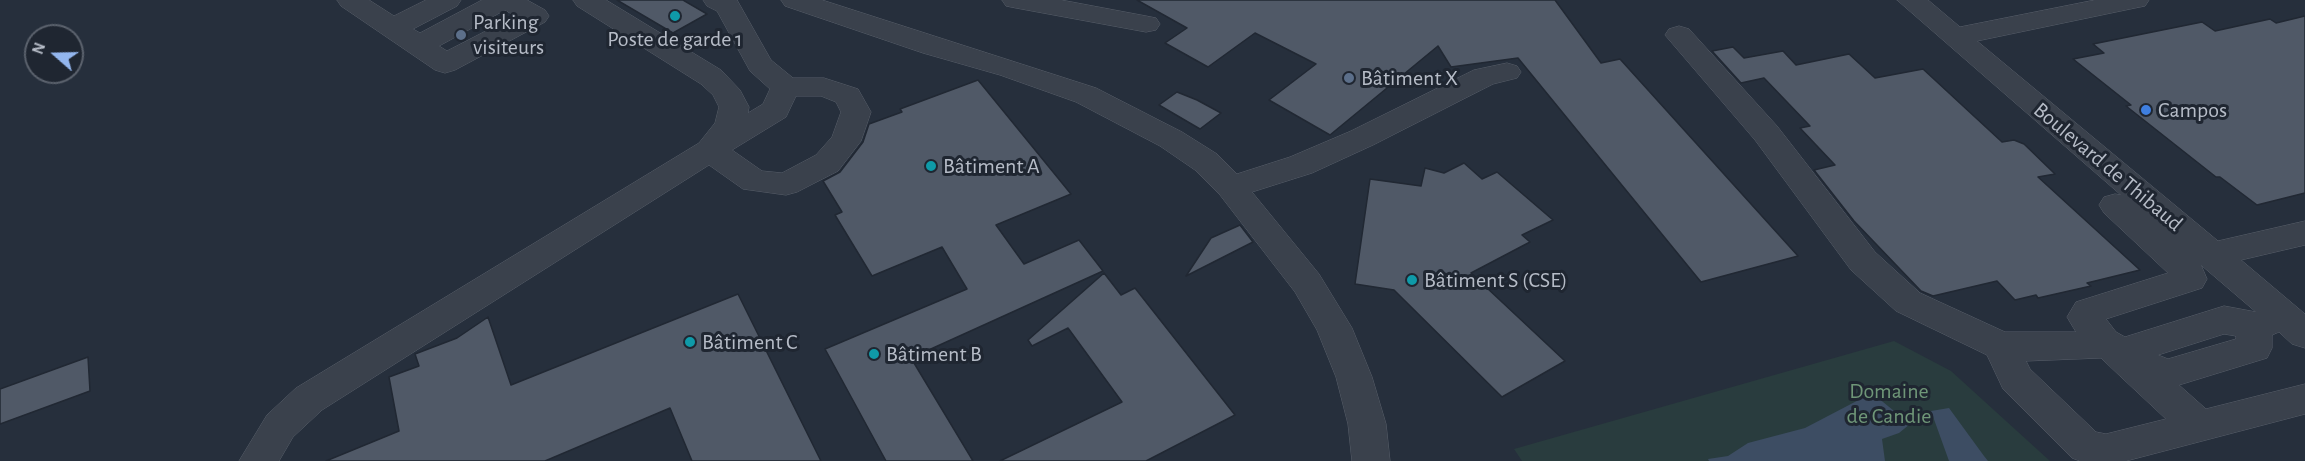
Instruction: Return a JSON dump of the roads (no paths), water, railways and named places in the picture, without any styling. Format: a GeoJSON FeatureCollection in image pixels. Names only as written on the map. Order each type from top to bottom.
{"type":"FeatureCollection","features":[{"type":"Feature","properties":{"kind":"street"},"geometry":{"type":"LineString","coordinates":[[351,0],[445,64],[535,16],[508,0]]}},
{"type":"Feature","properties":{"kind":"street"},"geometry":{"type":"LineString","coordinates":[[393,28],[445,7],[503,0]]}},
{"type":"Feature","properties":{"kind":"street"},"geometry":{"type":"LineString","coordinates":[[587,0],[711,77],[725,90],[734,107],[730,125],[710,150]]}},
{"type":"Feature","properties":{"kind":"street"},"geometry":{"type":"LineString","coordinates":[[710,150],[754,181],[786,184],[827,163],[846,141],[856,112],[848,96],[824,87],[786,87],[760,65],[728,6],[717,0]]}},
{"type":"Feature","properties":{"kind":"street"},"geometry":{"type":"LineString","coordinates":[[795,0],[933,47],[1010,69],[1086,95],[1171,139],[1206,162],[1231,187],[1307,283],[1334,328],[1354,377],[1362,405],[1367,424],[1371,461]]}},
{"type":"Feature","properties":{"kind":"street"},"geometry":{"type":"LineString","coordinates":[[1016,0],[1146,24]]}},
{"type":"Feature","properties":{"kind":"street","name":"Boulevard de Thibaud"},"geometry":{"type":"LineString","coordinates":[[1911,0],[2211,255],[2281,326]]}},
{"type":"Feature","properties":{"kind":"street"},"geometry":{"type":"LineString","coordinates":[[1954,37],[2135,0]]}},
{"type":"Feature","properties":{"kind":"street"},"geometry":{"type":"LineString","coordinates":[[445,7],[490,40]]}},
{"type":"Feature","properties":{"kind":"street"},"geometry":{"type":"LineString","coordinates":[[419,45],[445,7]]}},
{"type":"Feature","properties":{"kind":"street"},"geometry":{"type":"LineString","coordinates":[[1679,35],[1766,133],[1863,261],[1908,302],[2001,346],[2052,347],[2109,344],[2137,364],[2199,426]]}},
{"type":"Feature","properties":{"kind":"street"},"geometry":{"type":"LineString","coordinates":[[1231,187],[1301,165],[1362,138],[1484,77],[1507,72]]}},
{"type":"Feature","properties":{"kind":"street"},"geometry":{"type":"LineString","coordinates":[[258,461],[279,426],[309,399],[775,110],[786,87]]}},
{"type":"Feature","properties":{"kind":"street"},"geometry":{"type":"LineString","coordinates":[[2104,343],[2085,317],[2088,311],[2190,279],[2187,270],[2115,205]]}},
{"type":"Feature","properties":{"kind":"street"},"geometry":{"type":"LineString","coordinates":[[2211,255],[2304,235]]}},
{"type":"Feature","properties":{"kind":"street"},"geometry":{"type":"LineString","coordinates":[[2137,364],[2166,374],[2254,348],[2281,326]]}},
{"type":"Feature","properties":{"kind":"street"},"geometry":{"type":"LineString","coordinates":[[2001,346],[2016,379],[2086,447],[2106,450],[2305,399]]}},
{"type":"Feature","properties":{"kind":"water"},"geometry":{"type":"Polygon","coordinates":[[[1872,393],[1910,424],[1899,433],[1882,439],[1885,461],[1709,461],[1708,459],[1728,456],[1748,443],[1805,428],[1872,393]]]}},
{"type":"Feature","properties":{"kind":"water"},"geometry":{"type":"Polygon","coordinates":[[[1949,408],[1988,461],[1949,461],[1931,411],[1949,408]]]}},
{"type":"Feature","properties":{"kind":"place","name":"Poste de garde 1"},"geometry":{"type":"Point","coordinates":[675,16]}},
{"type":"Feature","properties":{"kind":"place","name":"Parking visiteurs"},"geometry":{"type":"Point","coordinates":[461,35]}},
{"type":"Feature","properties":{"kind":"place","name":"Bâtiment X"},"geometry":{"type":"Point","coordinates":[1349,78]}},
{"type":"Feature","properties":{"kind":"place","name":"Campos"},"geometry":{"type":"Point","coordinates":[2146,110]}},
{"type":"Feature","properties":{"kind":"place","name":"Bâtiment A"},"geometry":{"type":"Point","coordinates":[931,166]}},
{"type":"Feature","properties":{"kind":"place","name":"Bâtiment S (CSE)"},"geometry":{"type":"Point","coordinates":[1412,280]}},
{"type":"Feature","properties":{"kind":"place","name":"Bâtiment C"},"geometry":{"type":"Point","coordinates":[690,342]}},
{"type":"Feature","properties":{"kind":"place","name":"Bâtiment B"},"geometry":{"type":"Point","coordinates":[874,354]}},
{"type":"Feature","properties":{"kind":"park label","name":"Domaine de Candie"},"geometry":{"type":"Point","coordinates":[1889,404]}}]}
